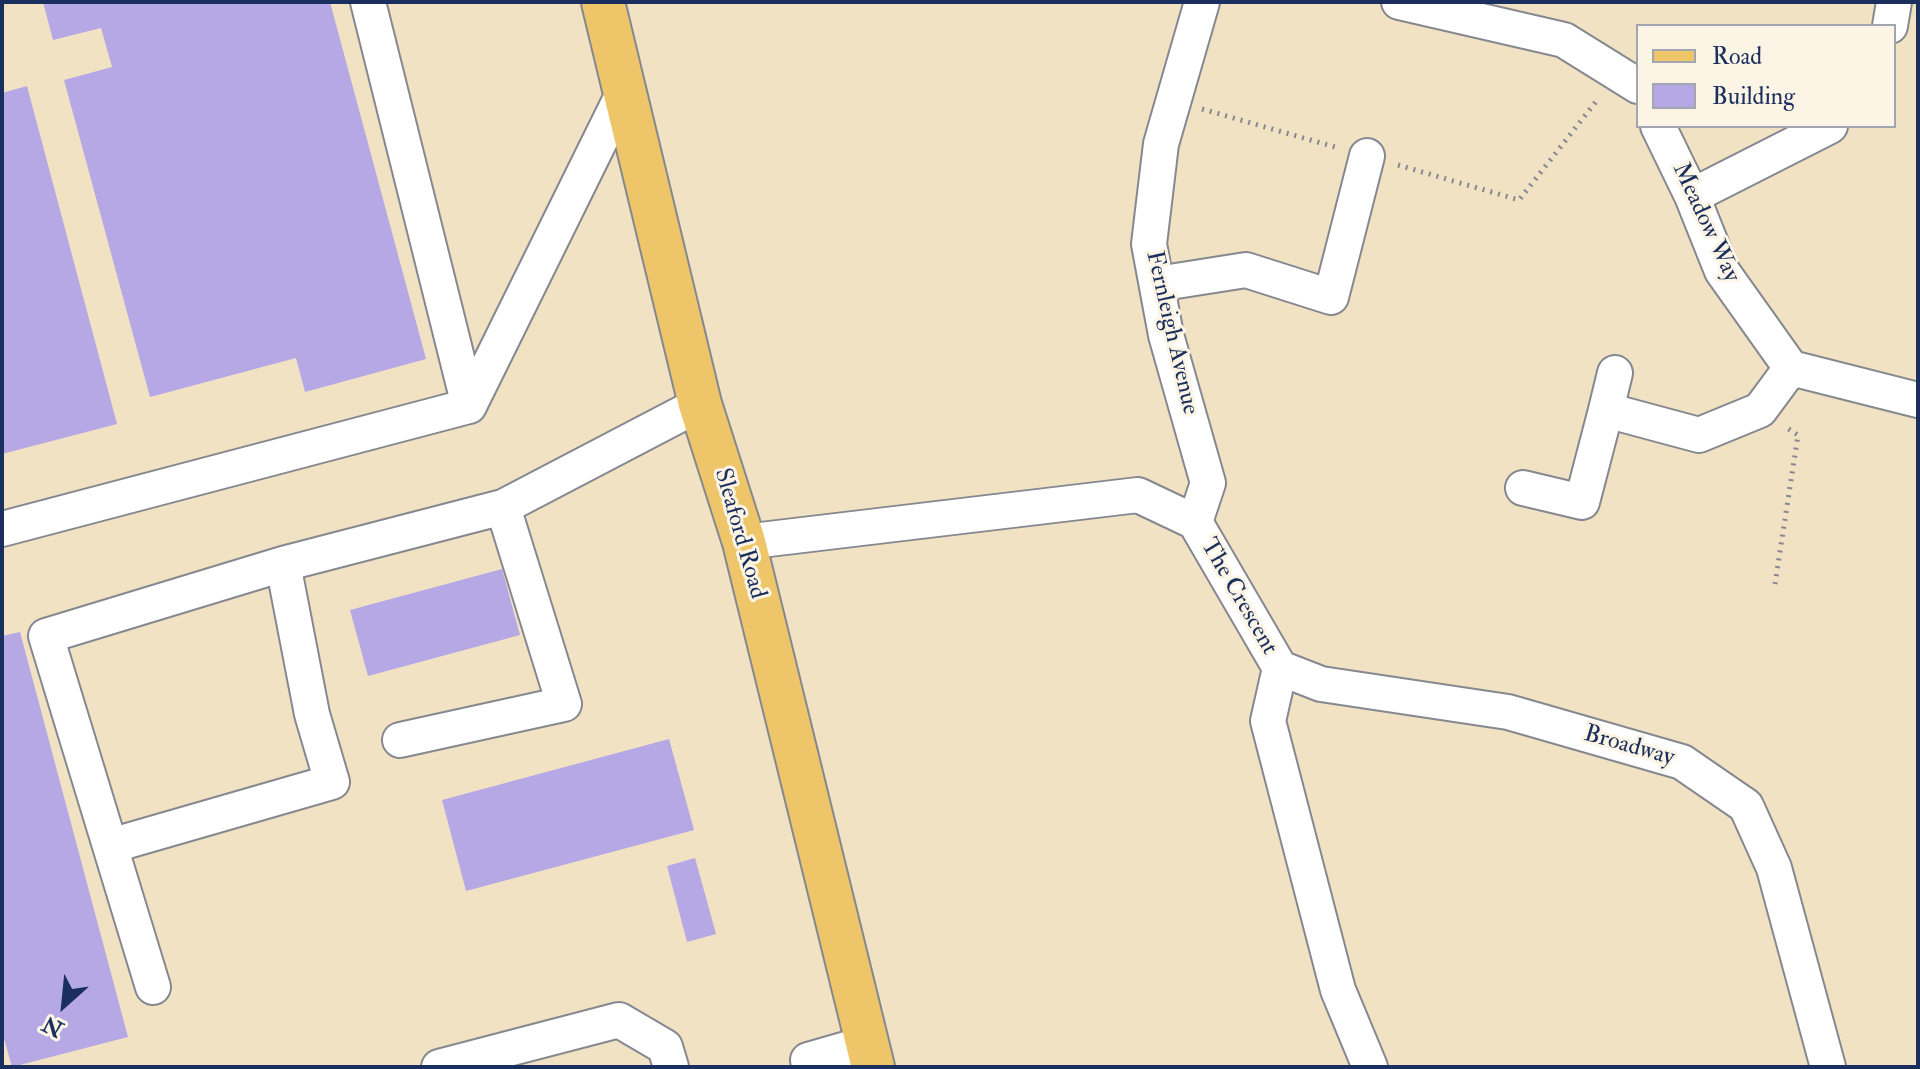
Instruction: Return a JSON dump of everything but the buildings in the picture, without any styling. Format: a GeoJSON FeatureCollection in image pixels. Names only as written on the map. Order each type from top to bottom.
{"type":"FeatureCollection","features":[{"type":"Feature","properties":{"kind":"main road","name":"Sleaford Road"},"geometry":{"type":"LineString","coordinates":[[603,2],[700,404],[744,542],[870,1055]]}},
{"type":"Feature","properties":{"kind":"street"},"geometry":{"type":"LineString","coordinates":[[368,2],[469,406]]}},
{"type":"Feature","properties":{"kind":"street","name":"Fernleigh Avenue"},"geometry":{"type":"LineString","coordinates":[[1195,522],[1208,483],[1166,335],[1149,244],[1161,144],[1202,2]]}},
{"type":"Feature","properties":{"kind":"street"},"geometry":{"type":"LineString","coordinates":[[1399,2],[1564,40],[1628,80]]}},
{"type":"Feature","properties":{"kind":"street"},"geometry":{"type":"LineString","coordinates":[[1890,24],[1894,2]]}},
{"type":"Feature","properties":{"kind":"street"},"geometry":{"type":"LineString","coordinates":[[2,529],[469,406],[624,92]]}},
{"type":"Feature","properties":{"kind":"street","name":"Meadow Way"},"geometry":{"type":"LineString","coordinates":[[1659,128],[1692,196],[1722,271],[1791,368]]}},
{"type":"Feature","properties":{"kind":"street"},"geometry":{"type":"LineString","coordinates":[[1692,196],[1826,128]]}},
{"type":"Feature","properties":{"kind":"street"},"geometry":{"type":"LineString","coordinates":[[1157,284],[1246,270],[1334,311],[1367,156]]}},
{"type":"Feature","properties":{"kind":"street"},"geometry":{"type":"LineString","coordinates":[[1606,410],[1699,435],[1760,410],[1791,368],[1918,400]]}},
{"type":"Feature","properties":{"kind":"street"},"geometry":{"type":"LineString","coordinates":[[1523,488],[1582,502],[1615,373]]}},
{"type":"Feature","properties":{"kind":"street"},"geometry":{"type":"LineString","coordinates":[[153,987],[46,636],[283,564],[503,507],[700,404]]}},
{"type":"Feature","properties":{"kind":"street","name":"The Crescent"},"geometry":{"type":"LineString","coordinates":[[744,542],[1138,495],[1195,522],[1280,668],[1268,721],[1338,990],[1370,1067]]}},
{"type":"Feature","properties":{"kind":"street"},"geometry":{"type":"LineString","coordinates":[[400,740],[564,704],[503,507]]}},
{"type":"Feature","properties":{"kind":"street"},"geometry":{"type":"LineString","coordinates":[[110,846],[332,782],[312,714],[283,564]]}},
{"type":"Feature","properties":{"kind":"street","name":"Broadway"},"geometry":{"type":"LineString","coordinates":[[1280,668],[1321,684],[1508,712],[1682,762],[1746,806],[1774,868],[1828,1067]]}},
{"type":"Feature","properties":{"kind":"street"},"geometry":{"type":"LineString","coordinates":[[439,1067],[619,1020],[665,1047],[671,1067]]}},
{"type":"Feature","properties":{"kind":"street"},"geometry":{"type":"LineString","coordinates":[[810,1067],[808,1060],[870,1055]]}},
{"type":"Feature","properties":{"kind":"path"},"geometry":{"type":"LineString","coordinates":[[1174,100],[1519,200],[1628,80]]}},
{"type":"Feature","properties":{"kind":"path"},"geometry":{"type":"LineString","coordinates":[[1760,410],[1798,435],[1775,584]]}}]}
